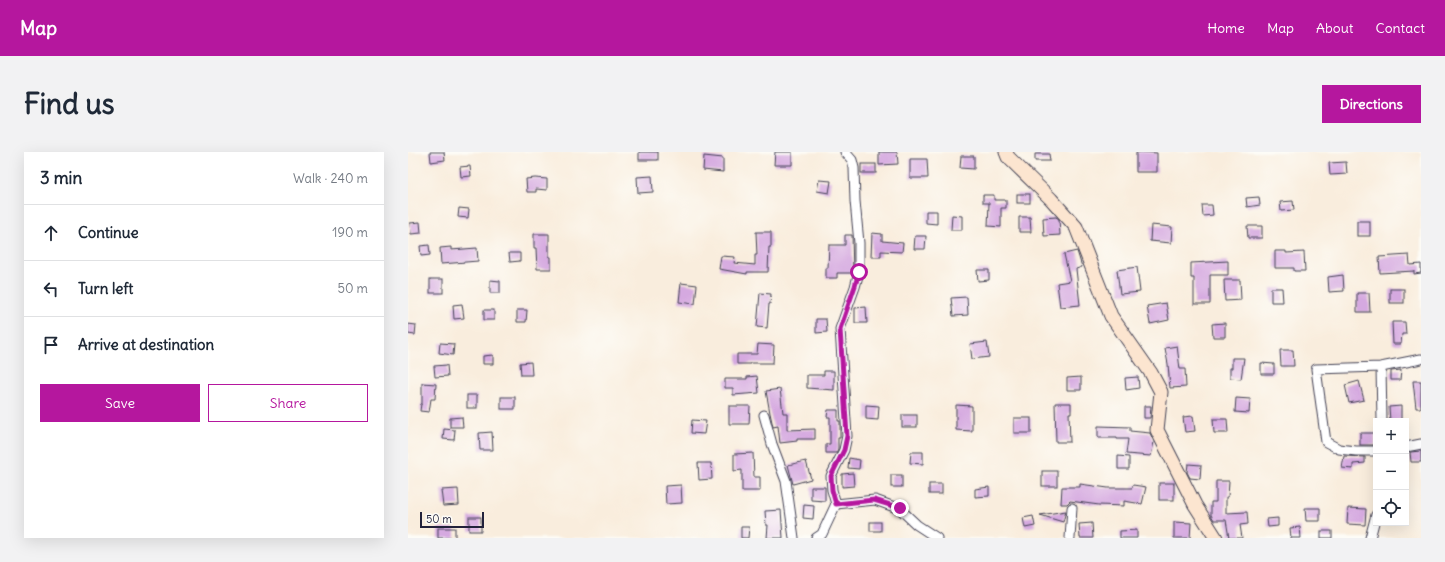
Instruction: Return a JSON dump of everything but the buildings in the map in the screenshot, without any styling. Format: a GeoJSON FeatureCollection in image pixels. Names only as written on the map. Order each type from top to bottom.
{"type":"FeatureCollection","features":[{"type":"Feature","properties":{"kind":"main road"},"geometry":{"type":"LineString","coordinates":[[1006,152],[1008,157],[1051,199],[1076,227],[1111,316],[1151,373],[1161,392],[1157,430],[1195,505],[1216,538]]}},
{"type":"Feature","properties":{"kind":"street"},"geometry":{"type":"LineString","coordinates":[[816,538],[822,534],[836,504],[832,490],[831,476],[844,450],[847,436],[840,329],[859,272],[859,243],[854,168],[852,160],[845,152]]}},
{"type":"Feature","properties":{"kind":"street"},"geometry":{"type":"LineString","coordinates":[[1373,451],[1339,449],[1326,442],[1316,369],[1381,366],[1421,359]]}},
{"type":"Feature","properties":{"kind":"street"},"geometry":{"type":"LineString","coordinates":[[1381,366],[1382,418]]}},
{"type":"Feature","properties":{"kind":"street"},"geometry":{"type":"LineString","coordinates":[[764,415],[772,444],[786,481],[794,538]]}},
{"type":"Feature","properties":{"kind":"street"},"geometry":{"type":"LineString","coordinates":[[1409,446],[1421,444]]}},
{"type":"Feature","properties":{"kind":"street"},"geometry":{"type":"LineString","coordinates":[[836,504],[874,500],[900,508],[917,526],[937,538]]}},
{"type":"Feature","properties":{"kind":"street"},"geometry":{"type":"LineString","coordinates":[[1070,538],[1072,508]]}},
{"type":"Feature","properties":{"kind":"street"},"geometry":{"type":"LineString","coordinates":[[1370,538],[1373,526]]}},
{"type":"Feature","properties":{"kind":"route"},"geometry":{"type":"LineString","coordinates":[[859,272],[840,329],[847,436],[844,450],[831,476],[832,490],[836,504],[874,500],[900,508]]}}]}
